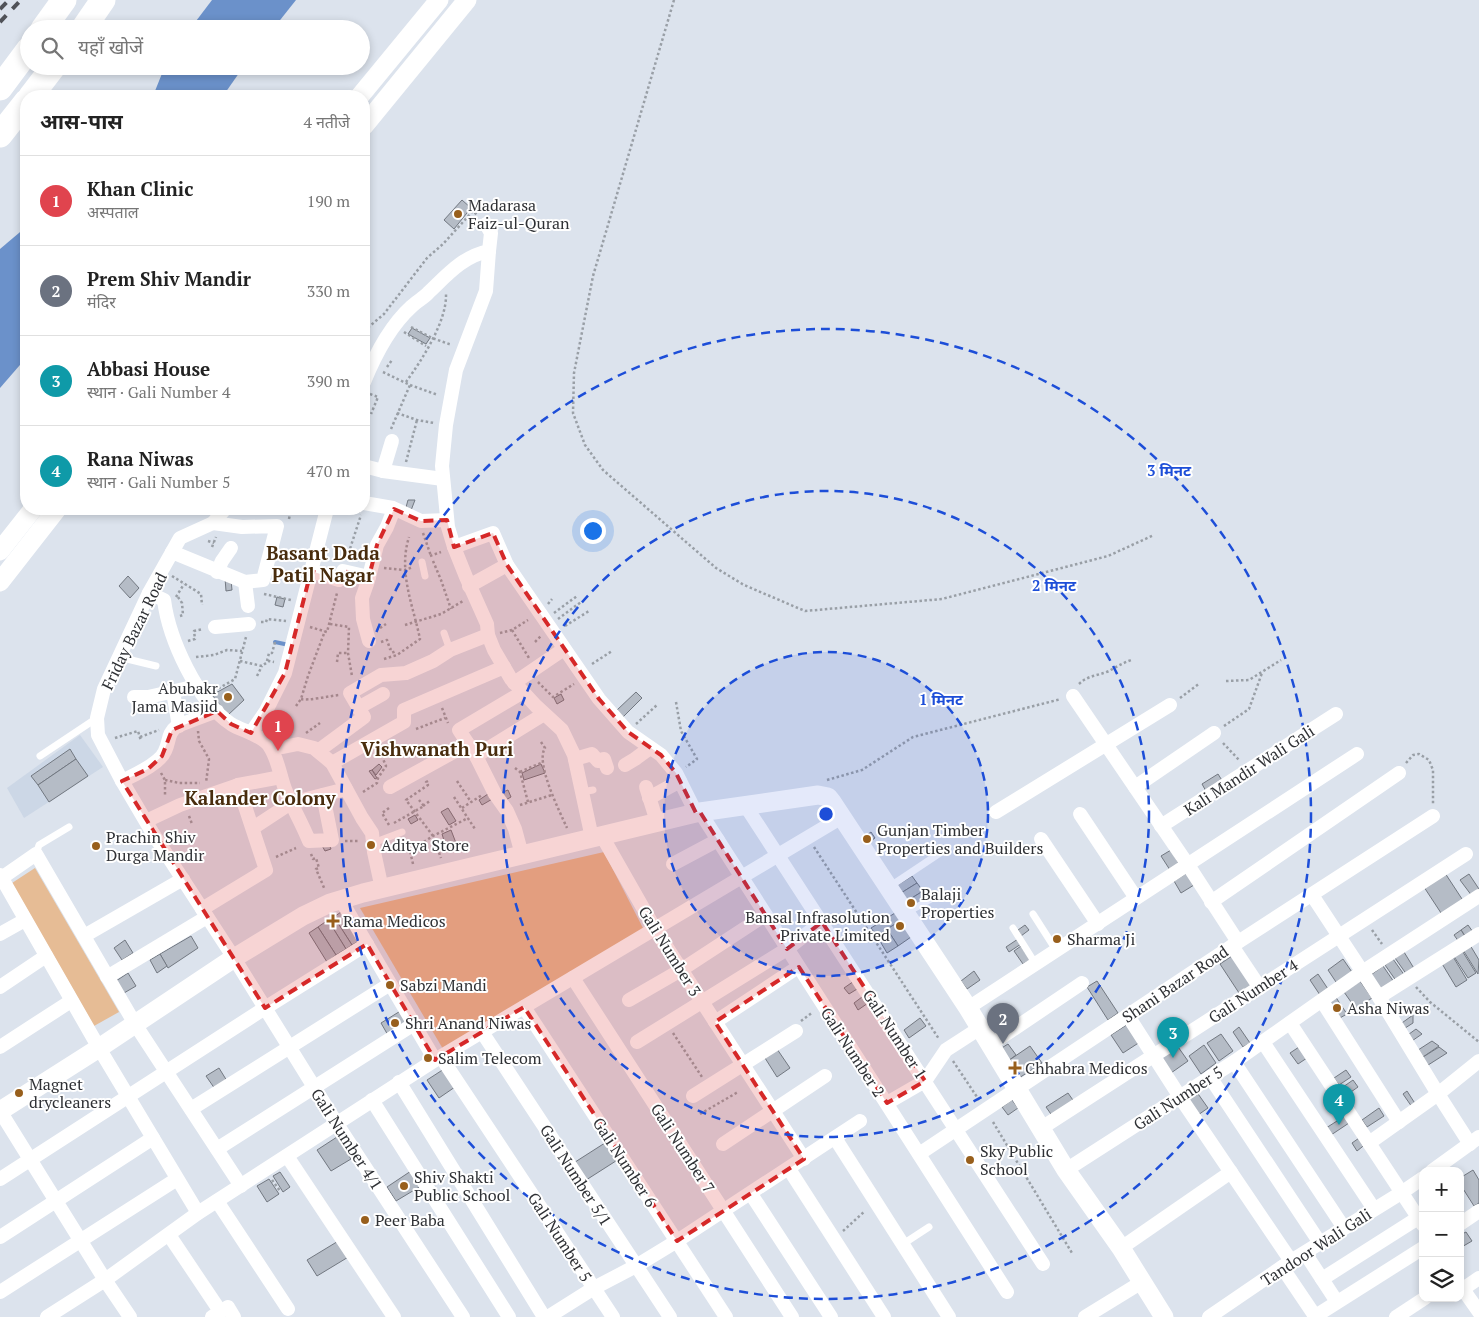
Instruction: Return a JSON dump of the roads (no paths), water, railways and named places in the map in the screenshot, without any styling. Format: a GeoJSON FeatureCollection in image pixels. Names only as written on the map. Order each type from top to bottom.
{"type":"FeatureCollection","features":[{"type":"Feature","properties":{"kind":"highway"},"geometry":{"type":"LineString","coordinates":[[50,20],[64,0]]}},
{"type":"Feature","properties":{"kind":"highway"},"geometry":{"type":"LineString","coordinates":[[89,20],[103,0]]}},
{"type":"Feature","properties":{"kind":"highway"},"geometry":{"type":"LineString","coordinates":[[0,88],[20,61]]}},
{"type":"Feature","properties":{"kind":"highway"},"geometry":{"type":"LineString","coordinates":[[36,90],[47,75]]}},
{"type":"Feature","properties":{"kind":"highway"},"geometry":{"type":"LineString","coordinates":[[0,135],[20,110]]}},
{"type":"Feature","properties":{"kind":"street"},"geometry":{"type":"LineString","coordinates":[[365,90],[440,0]]}},
{"type":"Feature","properties":{"kind":"street"},"geometry":{"type":"LineString","coordinates":[[370,119],[466,0]]}},
{"type":"Feature","properties":{"kind":"street","name":"Gali Number 3"},"geometry":{"type":"LineString","coordinates":[[486,224],[491,233],[486,291],[456,370],[442,456],[448,520],[454,546],[487,624],[488,636],[494,650],[518,687],[562,730],[570,744],[587,791],[589,839],[682,970],[804,1159]]}},
{"type":"Feature","properties":{"kind":"street"},"geometry":{"type":"LineString","coordinates":[[370,366],[397,323],[411,307],[428,294],[454,268],[477,253],[489,251]]}},
{"type":"Feature","properties":{"kind":"street"},"geometry":{"type":"LineString","coordinates":[[383,471],[391,436]]}},
{"type":"Feature","properties":{"kind":"street"},"geometry":{"type":"LineString","coordinates":[[370,468],[443,480]]}},
{"type":"Feature","properties":{"kind":"street"},"geometry":{"type":"LineString","coordinates":[[370,504],[394,509],[421,522],[448,520]]}},
{"type":"Feature","properties":{"kind":"street"},"geometry":{"type":"LineString","coordinates":[[369,641],[362,618],[362,598],[377,545],[387,528],[394,509]]}},
{"type":"Feature","properties":{"kind":"street"},"geometry":{"type":"LineString","coordinates":[[0,551],[28,515]]}},
{"type":"Feature","properties":{"kind":"street"},"geometry":{"type":"LineString","coordinates":[[0,582],[52,515]]}},
{"type":"Feature","properties":{"kind":"street"},"geometry":{"type":"LineString","coordinates":[[212,523],[219,515]]}},
{"type":"Feature","properties":{"kind":"street"},"geometry":{"type":"LineString","coordinates":[[251,733],[266,711],[287,666],[325,515]]}},
{"type":"Feature","properties":{"kind":"street"},"geometry":{"type":"LineString","coordinates":[[172,552],[217,572],[247,595],[263,580],[261,571],[277,526],[242,527],[212,523]]}},
{"type":"Feature","properties":{"kind":"street","name":"Friday Bazar Road"},"geometry":{"type":"LineString","coordinates":[[212,523],[180,538],[149,593],[104,689],[97,718],[98,735],[122,781],[234,958]]}},
{"type":"Feature","properties":{"kind":"street","name":"Gali Number 2"},"geometry":{"type":"LineString","coordinates":[[454,546],[493,533],[507,565],[606,707],[628,732],[661,755],[678,777],[698,813],[718,840],[1007,1292]]}},
{"type":"Feature","properties":{"kind":"street"},"geometry":{"type":"LineString","coordinates":[[217,572],[222,561],[232,548]]}},
{"type":"Feature","properties":{"kind":"street"},"geometry":{"type":"LineString","coordinates":[[471,590],[507,565]]}},
{"type":"Feature","properties":{"kind":"street"},"geometry":{"type":"LineString","coordinates":[[311,571],[341,576],[369,577]]}},
{"type":"Feature","properties":{"kind":"street"},"geometry":{"type":"LineString","coordinates":[[149,593],[164,600],[166,619],[183,662],[200,691],[217,711],[231,724],[251,733],[270,745],[283,747],[298,744],[314,748],[332,763],[372,833],[382,889]]}},
{"type":"Feature","properties":{"kind":"street"},"geometry":{"type":"LineString","coordinates":[[215,627],[253,623]]}},
{"type":"Feature","properties":{"kind":"street"},"geometry":{"type":"LineString","coordinates":[[318,751],[364,717],[350,693],[381,675],[406,673],[433,661],[450,650],[488,636]]}},
{"type":"Feature","properties":{"kind":"street"},"geometry":{"type":"LineString","coordinates":[[522,855],[515,828],[507,811],[459,730],[518,687],[535,668],[564,649]]}},
{"type":"Feature","properties":{"kind":"street"},"geometry":{"type":"LineString","coordinates":[[332,763],[404,728],[404,710],[504,667]]}},
{"type":"Feature","properties":{"kind":"street"},"geometry":{"type":"LineString","coordinates":[[134,697],[200,691]]}},
{"type":"Feature","properties":{"kind":"street"},"geometry":{"type":"LineString","coordinates":[[173,692],[179,726]]}},
{"type":"Feature","properties":{"kind":"street"},"geometry":{"type":"LineString","coordinates":[[358,708],[383,694]]}},
{"type":"Feature","properties":{"kind":"street"},"geometry":{"type":"LineString","coordinates":[[1073,696],[1188,865],[1260,988]]}},
{"type":"Feature","properties":{"kind":"street"},"geometry":{"type":"LineString","coordinates":[[996,812],[1170,705]]}},
{"type":"Feature","properties":{"kind":"street"},"geometry":{"type":"LineString","coordinates":[[122,781],[148,768],[164,754],[172,730],[217,711]]}},
{"type":"Feature","properties":{"kind":"street"},"geometry":{"type":"LineString","coordinates":[[390,787],[472,750],[544,714]]}},
{"type":"Feature","properties":{"kind":"street","name":"Kali Mandir Wali Gali"},"geometry":{"type":"LineString","coordinates":[[1161,826],[1336,714]]}},
{"type":"Feature","properties":{"kind":"street"},"geometry":{"type":"LineString","coordinates":[[1135,787],[1214,733]]}},
{"type":"Feature","properties":{"kind":"street"},"geometry":{"type":"LineString","coordinates":[[270,745],[291,803],[299,816],[309,841],[332,840],[323,795]]}},
{"type":"Feature","properties":{"kind":"street"},"geometry":{"type":"LineString","coordinates":[[625,765],[636,760],[650,748]]}},
{"type":"Feature","properties":{"kind":"street"},"geometry":{"type":"LineString","coordinates":[[575,759],[592,754],[598,761],[604,759],[607,768]]}},
{"type":"Feature","properties":{"kind":"street"},"geometry":{"type":"LineString","coordinates":[[968,1008],[1357,754]]}},
{"type":"Feature","properties":{"kind":"street"},"geometry":{"type":"LineString","coordinates":[[1211,902],[1399,773]]}},
{"type":"Feature","properties":{"kind":"street"},"geometry":{"type":"LineString","coordinates":[[146,821],[205,790],[281,777]]}},
{"type":"Feature","properties":{"kind":"street"},"geometry":{"type":"LineString","coordinates":[[658,822],[648,792],[678,777]]}},
{"type":"Feature","properties":{"kind":"street"},"geometry":{"type":"LineString","coordinates":[[108,977],[266,870],[238,785]]}},
{"type":"Feature","properties":{"kind":"street"},"geometry":{"type":"LineString","coordinates":[[253,828],[291,803],[323,795],[349,794]]}},
{"type":"Feature","properties":{"kind":"street"},"geometry":{"type":"LineString","coordinates":[[130,1317],[0,1111],[234,958],[303,916],[335,901],[698,813],[799,797],[823,796],[832,802],[968,1008],[1066,1170],[1121,1248],[1159,1315]]}},
{"type":"Feature","properties":{"kind":"street","name":"Gali Number 1"},"geometry":{"type":"LineString","coordinates":[[745,805],[1043,1264]]}},
{"type":"Feature","properties":{"kind":"street"},"geometry":{"type":"LineString","coordinates":[[1080,814],[1136,898]]}},
{"type":"Feature","properties":{"kind":"street","name":"Shani Bazar Road"},"geometry":{"type":"LineString","coordinates":[[919,1154],[1235,944],[1434,816]]}},
{"type":"Feature","properties":{"kind":"street"},"geometry":{"type":"LineString","coordinates":[[46,1317],[105,1280],[198,1213],[399,1082],[842,817]]}},
{"type":"Feature","properties":{"kind":"street"},"geometry":{"type":"LineString","coordinates":[[1041,839],[1098,924]]}},
{"type":"Feature","properties":{"kind":"street"},"geometry":{"type":"LineString","coordinates":[[673,864],[718,840]]}},
{"type":"Feature","properties":{"kind":"street"},"geometry":{"type":"LineString","coordinates":[[198,1213],[127,1096],[1,877],[36,854],[135,1024],[241,1186]]}},
{"type":"Feature","properties":{"kind":"street","name":"Gali Number 4"},"geometry":{"type":"LineString","coordinates":[[1040,1128],[1466,854]]}},
{"type":"Feature","properties":{"kind":"street"},"geometry":{"type":"LineString","coordinates":[[84,936],[183,879]]}},
{"type":"Feature","properties":{"kind":"street"},"geometry":{"type":"LineString","coordinates":[[1312,895],[1379,997],[1438,1094],[1474,1140],[1437,1167]]}},
{"type":"Feature","properties":{"kind":"street","name":"Gali Number 5"},"geometry":{"type":"LineString","coordinates":[[1066,1170],[1234,1062],[1390,953],[1479,896]]}},
{"type":"Feature","properties":{"kind":"street","name":"Gali Number 5"},"geometry":{"type":"LineString","coordinates":[[335,901],[367,944],[414,1024],[613,1317]]}},
{"type":"Feature","properties":{"kind":"street"},"geometry":{"type":"LineString","coordinates":[[630,1000],[682,970],[765,915]]}},
{"type":"Feature","properties":{"kind":"street"},"geometry":{"type":"LineString","coordinates":[[0,934],[25,920]]}},
{"type":"Feature","properties":{"kind":"street"},"geometry":{"type":"LineString","coordinates":[[637,1042],[787,949],[822,922]]}},
{"type":"Feature","properties":{"kind":"street"},"geometry":{"type":"LineString","coordinates":[[1379,997],[1479,934]]}},
{"type":"Feature","properties":{"kind":"street"},"geometry":{"type":"LineString","coordinates":[[0,1178],[367,944]]}},
{"type":"Feature","properties":{"kind":"street"},"geometry":{"type":"LineString","coordinates":[[0,987],[46,956]]}},
{"type":"Feature","properties":{"kind":"street","name":"Gali Number 4/1"},"geometry":{"type":"LineString","coordinates":[[234,958],[337,1124],[463,1317]]}},
{"type":"Feature","properties":{"kind":"street"},"geometry":{"type":"LineString","coordinates":[[715,1022],[798,967]]}},
{"type":"Feature","properties":{"kind":"street","name":"Gali Number 7"},"geometry":{"type":"LineString","coordinates":[[573,978],[792,1317]]}},
{"type":"Feature","properties":{"kind":"street"},"geometry":{"type":"LineString","coordinates":[[990,1045],[1082,983]]}},
{"type":"Feature","properties":{"kind":"street"},"geometry":{"type":"LineString","coordinates":[[191,1110],[390,984]]}},
{"type":"Feature","properties":{"kind":"street"},"geometry":{"type":"LineString","coordinates":[[0,1046],[71,1000]]}},
{"type":"Feature","properties":{"kind":"street"},"geometry":{"type":"LineString","coordinates":[[1322,1001],[1399,1122]]}},
{"type":"Feature","properties":{"kind":"street","name":"Gali Number 6"},"geometry":{"type":"LineString","coordinates":[[524,1007],[726,1317]]}},
{"type":"Feature","properties":{"kind":"street"},"geometry":{"type":"LineString","coordinates":[[1128,1016],[1231,1172],[1287,1264],[1315,1317],[1419,1251]]}},
{"type":"Feature","properties":{"kind":"street"},"geometry":{"type":"LineString","coordinates":[[1290,1023],[1419,1220]]}},
{"type":"Feature","properties":{"kind":"street"},"geometry":{"type":"LineString","coordinates":[[217,1149],[414,1024]]}},
{"type":"Feature","properties":{"kind":"street"},"geometry":{"type":"LineString","coordinates":[[887,1103],[925,1081],[946,1050],[980,1028]]}},
{"type":"Feature","properties":{"kind":"street"},"geometry":{"type":"LineString","coordinates":[[693,1096],[796,1030]]}},
{"type":"Feature","properties":{"kind":"street","name":"Gali Number 5/1"},"geometry":{"type":"LineString","coordinates":[[482,1032],[670,1317]]}},
{"type":"Feature","properties":{"kind":"street"},"geometry":{"type":"LineString","coordinates":[[1263,1042],[1374,1209]]}},
{"type":"Feature","properties":{"kind":"street"},"geometry":{"type":"LineString","coordinates":[[1369,1143],[1438,1094],[1479,1061]]}},
{"type":"Feature","properties":{"kind":"street"},"geometry":{"type":"LineString","coordinates":[[1234,1062],[1344,1228]]}},
{"type":"Feature","properties":{"kind":"street"},"geometry":{"type":"LineString","coordinates":[[723,1144],[825,1076]]}},
{"type":"Feature","properties":{"kind":"street"},"geometry":{"type":"LineString","coordinates":[[1210,1077],[1320,1243]]}},
{"type":"Feature","properties":{"kind":"street"},"geometry":{"type":"LineString","coordinates":[[399,1082],[544,1317]]}},
{"type":"Feature","properties":{"kind":"street"},"geometry":{"type":"LineString","coordinates":[[372,1100],[509,1317]]}},
{"type":"Feature","properties":{"kind":"street"},"geometry":{"type":"LineString","coordinates":[[548,1317],[594,1288],[678,1242],[860,1121]]}},
{"type":"Feature","properties":{"kind":"street"},"geometry":{"type":"LineString","coordinates":[[0,1237],[153,1138]]}},
{"type":"Feature","properties":{"kind":"street"},"geometry":{"type":"LineString","coordinates":[[836,1138],[949,1317]]}},
{"type":"Feature","properties":{"kind":"street"},"geometry":{"type":"LineString","coordinates":[[287,1156],[394,1317]]}},
{"type":"Feature","properties":{"kind":"street"},"geometry":{"type":"LineString","coordinates":[[789,1169],[884,1317]]}},
{"type":"Feature","properties":{"kind":"street"},"geometry":{"type":"LineString","coordinates":[[1121,1248],[1231,1172]]}},
{"type":"Feature","properties":{"kind":"street"},"geometry":{"type":"LineString","coordinates":[[0,1292],[176,1179]]}},
{"type":"Feature","properties":{"kind":"street","name":"Tandoor Wali Gali"},"geometry":{"type":"LineString","coordinates":[[1209,1317],[1287,1264],[1419,1181]]}},
{"type":"Feature","properties":{"kind":"street"},"geometry":{"type":"LineString","coordinates":[[751,1194],[831,1317]]}},
{"type":"Feature","properties":{"kind":"street"},"geometry":{"type":"LineString","coordinates":[[217,1201],[288,1309]]}},
{"type":"Feature","properties":{"kind":"street"},"geometry":{"type":"LineString","coordinates":[[1464,1221],[1479,1211]]}},
{"type":"Feature","properties":{"kind":"street"},"geometry":{"type":"LineString","coordinates":[[1322,1279],[1419,1223]]}},
{"type":"Feature","properties":{"kind":"street"},"geometry":{"type":"LineString","coordinates":[[169,1235],[216,1314],[228,1307],[234,1317]]}},
{"type":"Feature","properties":{"kind":"street"},"geometry":{"type":"LineString","coordinates":[[1304,1253],[1337,1302]]}},
{"type":"Feature","properties":{"kind":"street"},"geometry":{"type":"LineString","coordinates":[[1464,1286],[1479,1278]]}},
{"type":"Feature","properties":{"kind":"street"},"geometry":{"type":"LineString","coordinates":[[1085,1317],[1142,1282]]}},
{"type":"Feature","properties":{"kind":"street"},"geometry":{"type":"LineString","coordinates":[[1464,1290],[1479,1312]]}},
{"type":"Feature","properties":{"kind":"street"},"geometry":{"type":"LineString","coordinates":[[1396,1317],[1419,1302]]}},
{"type":"Feature","properties":{"kind":"lane"},"geometry":{"type":"LineString","coordinates":[[422,562],[425,576]]}},
{"type":"Feature","properties":{"kind":"lane"},"geometry":{"type":"LineString","coordinates":[[444,633],[450,650]]}},
{"type":"Feature","properties":{"kind":"lane"},"geometry":{"type":"LineString","coordinates":[[119,658],[156,666]]}},
{"type":"Feature","properties":{"kind":"lane"},"geometry":{"type":"LineString","coordinates":[[40,756],[97,718]]}},
{"type":"Feature","properties":{"kind":"lane"},"geometry":{"type":"LineString","coordinates":[[36,854],[40,845],[69,827]]}},
{"type":"Feature","properties":{"kind":"lane"},"geometry":{"type":"LineString","coordinates":[[373,841],[402,832]]}},
{"type":"Feature","properties":{"kind":"lane"},"geometry":{"type":"LineString","coordinates":[[889,888],[940,854]]}},
{"type":"Feature","properties":{"kind":"lane"},"geometry":{"type":"LineString","coordinates":[[906,914],[931,898]]}},
{"type":"Feature","properties":{"kind":"lane"},"geometry":{"type":"LineString","coordinates":[[1032,914],[1056,950]]}},
{"type":"Feature","properties":{"kind":"lane"},"geometry":{"type":"LineString","coordinates":[[1013,928],[1036,964]]}},
{"type":"Feature","properties":{"kind":"lane"},"geometry":{"type":"LineString","coordinates":[[903,1244],[929,1227]]}},
{"type":"Feature","properties":{"kind":"water"},"geometry":{"type":"Polygon","coordinates":[[[212,0],[296,0],[280,20],[197,20],[212,0]]]}},
{"type":"Feature","properties":{"kind":"water"},"geometry":{"type":"Polygon","coordinates":[[[161,75],[238,75],[227,90],[155,90],[161,75]]]}},
{"type":"Feature","properties":{"kind":"water"},"geometry":{"type":"Polygon","coordinates":[[[20,232],[20,365],[0,388],[0,249],[20,232]]]}},
{"type":"Feature","properties":{"kind":"waterway"},"geometry":{"type":"LineString","coordinates":[[275,642],[289,645]]}},
{"type":"Feature","properties":{"kind":"railway"},"geometry":{"type":"LineString","coordinates":[[0,9],[9,0]]}},
{"type":"Feature","properties":{"kind":"railway"},"geometry":{"type":"LineString","coordinates":[[0,22],[21,0]]}},
{"type":"Feature","properties":{"kind":"place","name":"Madarasa Faiz-ul-Quran"},"geometry":{"type":"Point","coordinates":[458,214]}},
{"type":"Feature","properties":{"kind":"place","name":"Abubakr Jama Masjid"},"geometry":{"type":"Point","coordinates":[228,697]}},
{"type":"Feature","properties":{"kind":"place","name":"Khan Clinic"},"geometry":{"type":"Point","coordinates":[278,751]}},
{"type":"Feature","properties":{"kind":"place","name":"Gunjan Timber Properties and Builders"},"geometry":{"type":"Point","coordinates":[867,839]}},
{"type":"Feature","properties":{"kind":"place","name":"Aditya Store"},"geometry":{"type":"Point","coordinates":[371,845]}},
{"type":"Feature","properties":{"kind":"place","name":"Prachin Shiv Durga Mandir"},"geometry":{"type":"Point","coordinates":[96,846]}},
{"type":"Feature","properties":{"kind":"place","name":"Balaji Properties"},"geometry":{"type":"Point","coordinates":[911,903]}},
{"type":"Feature","properties":{"kind":"place","name":"Rama Medicos"},"geometry":{"type":"Point","coordinates":[333,921]}},
{"type":"Feature","properties":{"kind":"place","name":"Bansal Infrasolution Private Limited"},"geometry":{"type":"Point","coordinates":[900,926]}},
{"type":"Feature","properties":{"kind":"place","name":"Sharma Ji"},"geometry":{"type":"Point","coordinates":[1057,939]}},
{"type":"Feature","properties":{"kind":"place","name":"Sabzi Mandi"},"geometry":{"type":"Point","coordinates":[390,985]}},
{"type":"Feature","properties":{"kind":"place","name":"Asha Niwas"},"geometry":{"type":"Point","coordinates":[1337,1008]}},
{"type":"Feature","properties":{"kind":"place","name":"Shri Anand Niwas"},"geometry":{"type":"Point","coordinates":[395,1023]}},
{"type":"Feature","properties":{"kind":"place","name":"Prem Shiv Mandir"},"geometry":{"type":"Point","coordinates":[1003,1044]}},
{"type":"Feature","properties":{"kind":"place","name":"Salim Telecom"},"geometry":{"type":"Point","coordinates":[428,1058]}},
{"type":"Feature","properties":{"kind":"place","name":"Abbasi House"},"geometry":{"type":"Point","coordinates":[1173,1058]}},
{"type":"Feature","properties":{"kind":"place","name":"Chhabra Medicos"},"geometry":{"type":"Point","coordinates":[1015,1068]}},
{"type":"Feature","properties":{"kind":"place","name":"Magnet drycleaners"},"geometry":{"type":"Point","coordinates":[19,1093]}},
{"type":"Feature","properties":{"kind":"place","name":"Rana Niwas"},"geometry":{"type":"Point","coordinates":[1339,1125]}},
{"type":"Feature","properties":{"kind":"place","name":"Sky Public School"},"geometry":{"type":"Point","coordinates":[970,1160]}},
{"type":"Feature","properties":{"kind":"place","name":"Shiv Shakti Public School"},"geometry":{"type":"Point","coordinates":[404,1186]}},
{"type":"Feature","properties":{"kind":"place","name":"Peer Baba"},"geometry":{"type":"Point","coordinates":[365,1220]}},
{"type":"Feature","properties":{"kind":"district","name":"Basant Dada Patil Nagar"},"geometry":{"type":"Point","coordinates":[323,563]}},
{"type":"Feature","properties":{"kind":"district","name":"Vishwanath Puri"},"geometry":{"type":"Point","coordinates":[437,748]}},
{"type":"Feature","properties":{"kind":"district","name":"Kalander Colony"},"geometry":{"type":"Point","coordinates":[260,797]}}]}
